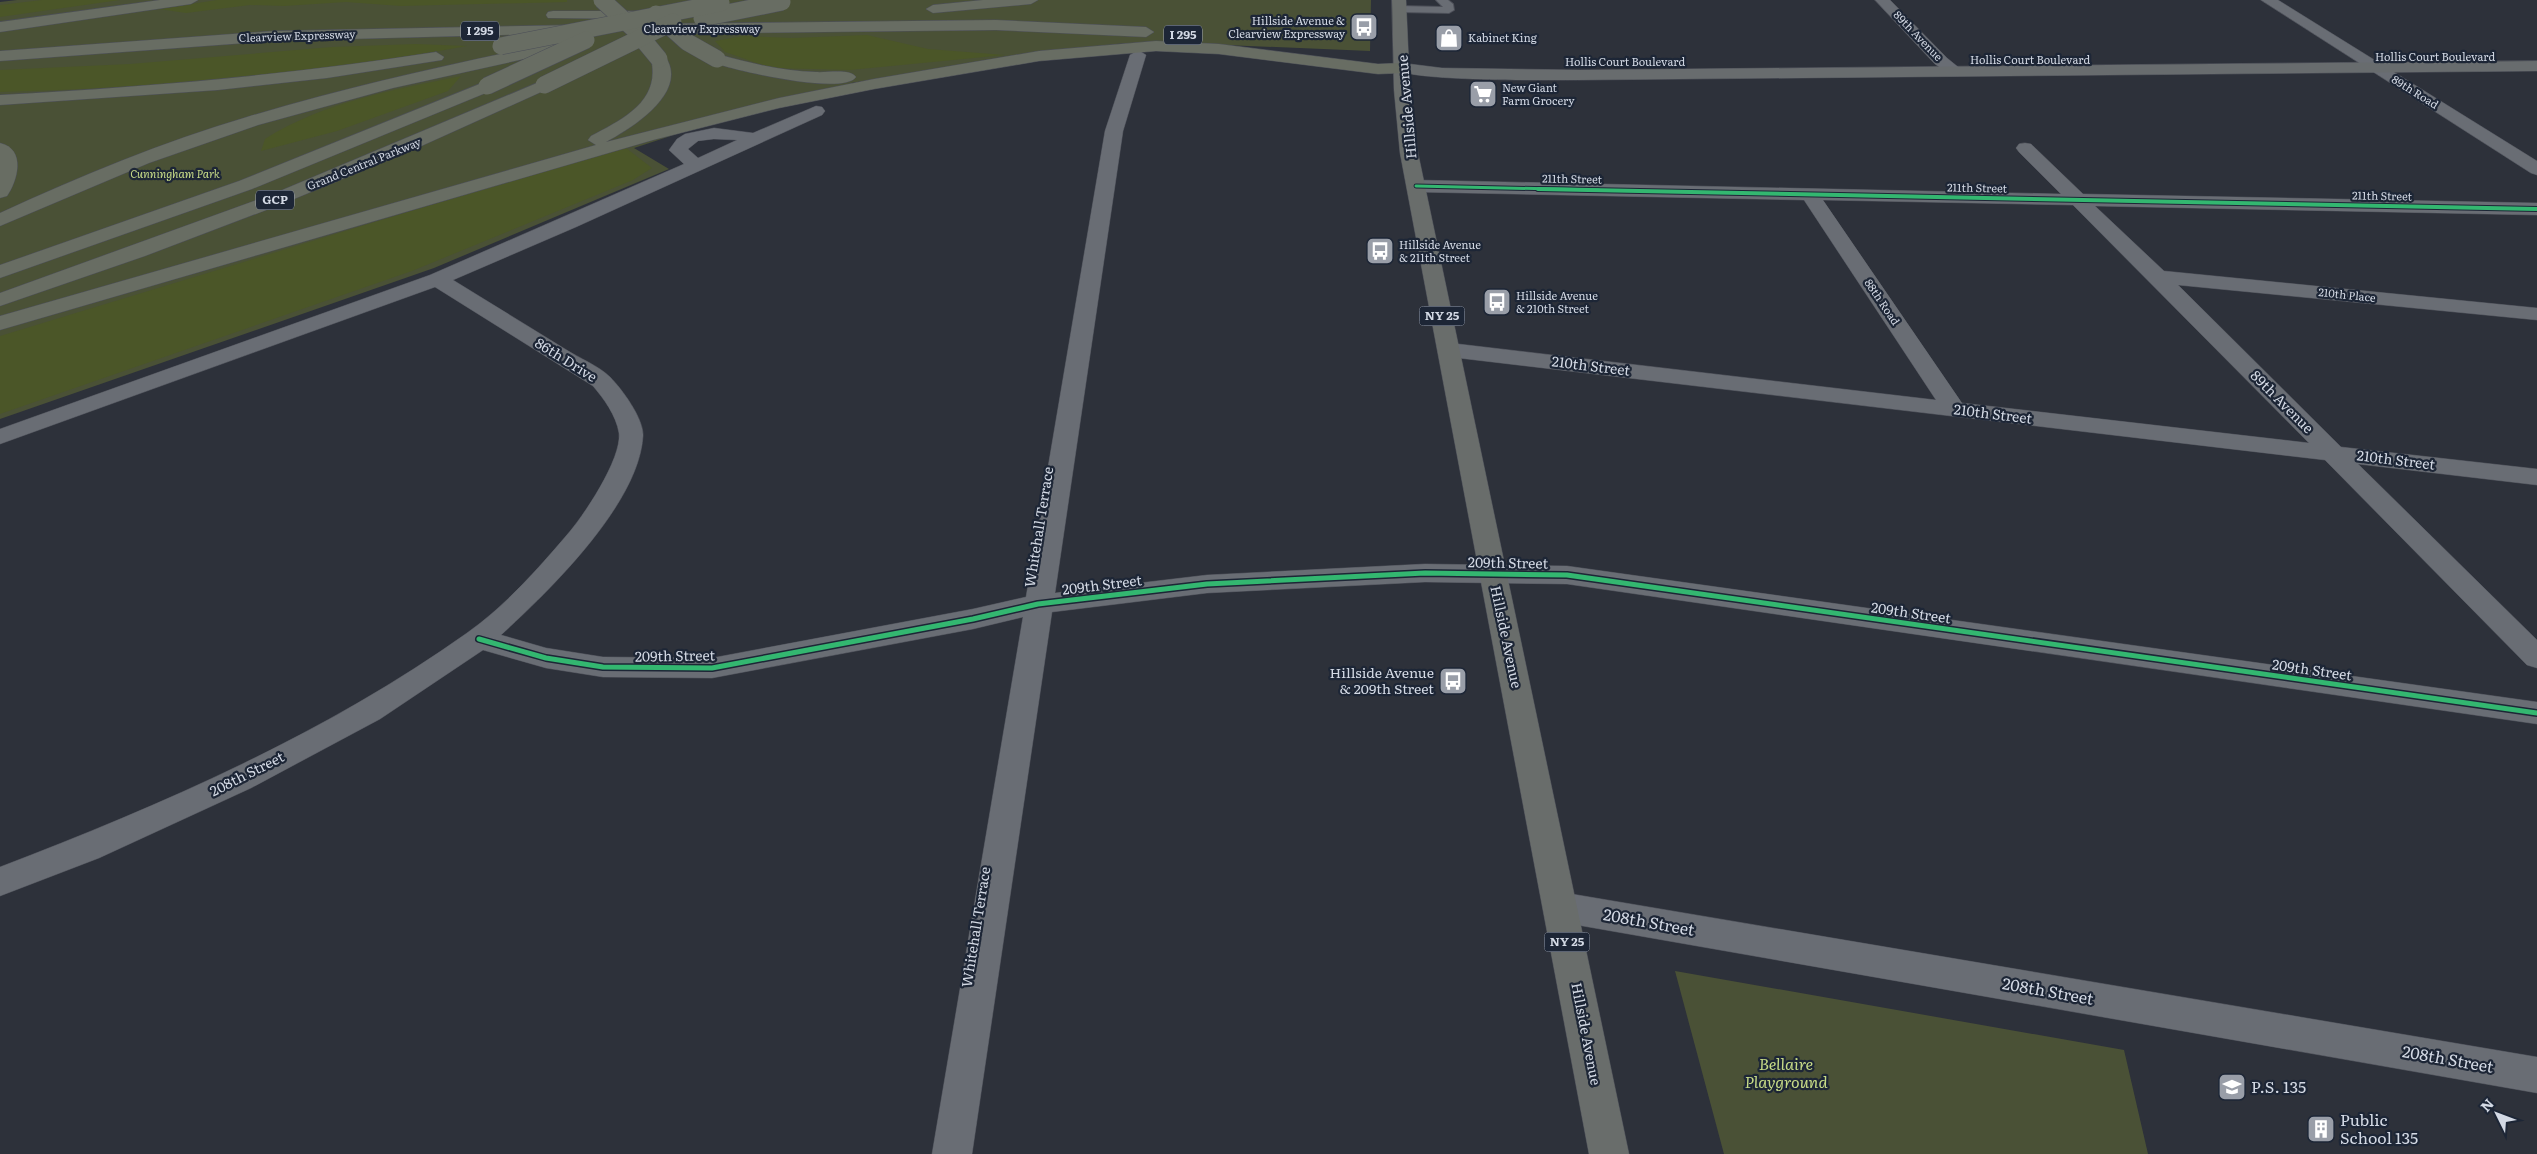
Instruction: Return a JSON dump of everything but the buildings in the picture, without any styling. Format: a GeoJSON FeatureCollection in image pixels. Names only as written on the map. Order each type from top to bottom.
{"type":"FeatureCollection","features":[{"type":"Feature","properties":{"kind":"highway"},"geometry":{"type":"LineString","coordinates":[[0,27],[189,0]]}},
{"type":"Feature","properties":{"kind":"highway"},"geometry":{"type":"LineString","coordinates":[[510,174],[579,148],[628,122],[647,105],[660,88],[662,73],[659,59],[626,20],[602,0]]}},
{"type":"Feature","properties":{"kind":"highway"},"geometry":{"type":"LineString","coordinates":[[644,0],[687,42],[717,59],[766,72],[844,78],[905,73],[1116,48],[1174,46],[1219,49],[1378,69],[1402,68]]}},
{"type":"Feature","properties":{"kind":"highway","name":"Grand Central Parkway"},"geometry":{"type":"LineString","coordinates":[[0,272],[270,175],[397,125],[487,86],[668,0]]}},
{"type":"Feature","properties":{"kind":"highway"},"geometry":{"type":"LineString","coordinates":[[916,10],[1031,0]]}},
{"type":"Feature","properties":{"kind":"highway"},"geometry":{"type":"LineString","coordinates":[[0,100],[136,93],[241,83],[401,63],[501,46],[724,1]]}},
{"type":"Feature","properties":{"kind":"highway","name":"Grand Central Parkway"},"geometry":{"type":"LineString","coordinates":[[0,300],[192,232],[322,182],[433,135],[724,1]]}},
{"type":"Feature","properties":{"kind":"highway"},"geometry":{"type":"LineString","coordinates":[[0,220],[107,173],[256,120],[363,91],[568,45],[787,1]]}},
{"type":"Feature","properties":{"kind":"highway","name":"Clearview Expressway"},"geometry":{"type":"LineString","coordinates":[[543,16],[892,11]]}},
{"type":"Feature","properties":{"kind":"highway","name":"Clearview Expressway"},"geometry":{"type":"LineString","coordinates":[[190,27],[356,19]]}},
{"type":"Feature","properties":{"kind":"highway","name":"Clearview Expressway"},"geometry":{"type":"LineString","coordinates":[[0,56],[201,40],[349,34],[996,25],[1079,27],[1182,35],[1365,57],[1402,68]]}},
{"type":"Feature","properties":{"kind":"highway"},"geometry":{"type":"LineString","coordinates":[[0,41],[49,37]]}},
{"type":"Feature","properties":{"kind":"highway"},"geometry":{"type":"LineString","coordinates":[[0,323],[510,174],[672,129],[779,103],[892,80],[1039,56]]}},
{"type":"Feature","properties":{"kind":"highway"},"geometry":{"type":"LineString","coordinates":[[0,148],[7,155],[9,162],[8,177],[0,192]]}},
{"type":"Feature","properties":{"kind":"main road","name":"Hillside Avenue"},"geometry":{"type":"LineString","coordinates":[[1399,5],[1406,130],[1416,186],[1609,1154]]}},
{"type":"Feature","properties":{"kind":"main road","name":"Hollis Court Boulevard"},"geometry":{"type":"LineString","coordinates":[[1402,68],[1442,73],[1545,74],[1795,62],[2537,56]]}},
{"type":"Feature","properties":{"kind":"main road"},"geometry":{"type":"LineString","coordinates":[[2502,57],[2530,66]]}},
{"type":"Feature","properties":{"kind":"main road"},"geometry":{"type":"LineString","coordinates":[[2202,59],[2219,70]]}},
{"type":"Feature","properties":{"kind":"main road"},"geometry":{"type":"LineString","coordinates":[[2083,60],[2099,70]]}},
{"type":"Feature","properties":{"kind":"main road"},"geometry":{"type":"LineString","coordinates":[[1795,62],[1809,73]]}},
{"type":"Feature","properties":{"kind":"main road","name":"Hollis Court Boulevard"},"geometry":{"type":"LineString","coordinates":[[1686,68],[1809,73],[2530,66]]}},
{"type":"Feature","properties":{"kind":"street","name":"89th Avenue"},"geometry":{"type":"LineString","coordinates":[[1882,0],[1941,61],[1955,71]]}},
{"type":"Feature","properties":{"kind":"street","name":"89th Road"},"geometry":{"type":"LineString","coordinates":[[2268,0],[2537,169]]}},
{"type":"Feature","properties":{"kind":"street","name":"Whitehall Terrace"},"geometry":{"type":"LineString","coordinates":[[952,1154],[1114,131],[1138,55]]}},
{"type":"Feature","properties":{"kind":"street"},"geometry":{"type":"LineString","coordinates":[[0,437],[437,279],[697,166],[816,111]]}},
{"type":"Feature","properties":{"kind":"street"},"geometry":{"type":"LineString","coordinates":[[697,166],[678,150],[680,145],[691,138],[712,133],[729,132],[756,139]]}},
{"type":"Feature","properties":{"kind":"street","name":"89th Avenue"},"geometry":{"type":"LineString","coordinates":[[2025,148],[2158,277],[2537,658]]}},
{"type":"Feature","properties":{"kind":"street","name":"211th Street"},"geometry":{"type":"LineString","coordinates":[[1416,186],[2537,209]]}},
{"type":"Feature","properties":{"kind":"street","name":"88th Road"},"geometry":{"type":"LineString","coordinates":[[1810,195],[1954,409]]}},
{"type":"Feature","properties":{"kind":"street","name":"210th Place"},"geometry":{"type":"LineString","coordinates":[[2158,277],[2537,314]]}},
{"type":"Feature","properties":{"kind":"street","name":"86th Drive"},"geometry":{"type":"LineString","coordinates":[[437,279],[601,381],[619,403],[631,434],[625,460],[613,488],[590,526],[528,595],[479,639]]}},
{"type":"Feature","properties":{"kind":"street","name":"210th Street"},"geometry":{"type":"LineString","coordinates":[[1450,350],[2537,476]]}},
{"type":"Feature","properties":{"kind":"street","name":"209th Street"},"geometry":{"type":"LineString","coordinates":[[479,639],[546,658],[603,668],[712,668],[973,619],[1038,604],[1207,584],[1425,573],[1567,575],[2537,713]]}},
{"type":"Feature","properties":{"kind":"street","name":"208th Street"},"geometry":{"type":"LineString","coordinates":[[0,882],[88,848],[240,779],[369,711],[479,639]]}},
{"type":"Feature","properties":{"kind":"street","name":"208th Street"},"geometry":{"type":"LineString","coordinates":[[1560,907],[2537,1075]]}},
{"type":"Feature","properties":{"kind":"lane"},"geometry":{"type":"LineString","coordinates":[[1399,5],[1449,10],[1447,2]]}},
{"type":"Feature","properties":{"kind":"green space","name":"Cunningham Park"},"geometry":{"type":"Polygon","coordinates":[[[17,0],[1371,0],[1370,51],[1155,42],[1116,44],[851,83],[851,85],[793,96],[634,148],[669,169],[434,268],[0,419],[0,2],[17,0]]]}},
{"type":"Feature","properties":{"kind":"green space"},"geometry":{"type":"Polygon","coordinates":[[[42,0],[120,0],[0,17],[0,5],[42,0]]]}},
{"type":"Feature","properties":{"kind":"green space"},"geometry":{"type":"Polygon","coordinates":[[[217,0],[567,0],[567,2],[401,6],[346,2],[284,6],[250,5],[186,13],[159,9],[217,0]]]}},
{"type":"Feature","properties":{"kind":"green space"},"geometry":{"type":"Polygon","coordinates":[[[867,35],[928,49],[1005,55],[850,70],[771,68],[725,52],[715,41],[743,36],[792,38],[867,35]]]}},
{"type":"Feature","properties":{"kind":"green space"},"geometry":{"type":"Polygon","coordinates":[[[416,44],[467,46],[293,72],[234,78],[117,87],[0,92],[0,70],[130,64],[332,47],[416,44]]]}},
{"type":"Feature","properties":{"kind":"green space"},"geometry":{"type":"Polygon","coordinates":[[[461,76],[448,91],[337,131],[261,151],[265,139],[287,126],[335,106],[385,92],[461,76]]]}},
{"type":"Feature","properties":{"kind":"green space"},"geometry":{"type":"Polygon","coordinates":[[[626,148],[652,168],[633,180],[412,271],[0,414],[0,336],[533,174],[626,148]]]}},
{"type":"Feature","properties":{"kind":"green space","name":"Bellaire Playground"},"geometry":{"type":"Polygon","coordinates":[[[1675,971],[2124,1050],[2148,1154],[1724,1154],[1675,971]]]}},
{"type":"Feature","properties":{"kind":"cycle path"},"geometry":{"type":"LineString","coordinates":[[1416,186],[2537,209]]}},
{"type":"Feature","properties":{"kind":"cycle path"},"geometry":{"type":"LineString","coordinates":[[479,639],[546,658],[603,667],[712,668],[973,619],[1038,604],[1207,584],[1425,573],[1567,575],[2537,713]]}},
{"type":"Feature","properties":{"kind":"place","name":"Hillside Avenue & Clearview Expressway"},"geometry":{"type":"Point","coordinates":[1364,27]}},
{"type":"Feature","properties":{"kind":"place","name":"Kabinet King"},"geometry":{"type":"Point","coordinates":[1449,38]}},
{"type":"Feature","properties":{"kind":"place","name":"New Giant Farm Grocery"},"geometry":{"type":"Point","coordinates":[1483,94]}},
{"type":"Feature","properties":{"kind":"place","name":"Hillside Avenue & 211th Street"},"geometry":{"type":"Point","coordinates":[1380,251]}},
{"type":"Feature","properties":{"kind":"place","name":"Hillside Avenue & 210th Street"},"geometry":{"type":"Point","coordinates":[1497,302]}},
{"type":"Feature","properties":{"kind":"place","name":"Hillside Avenue & 209th Street"},"geometry":{"type":"Point","coordinates":[1453,681]}},
{"type":"Feature","properties":{"kind":"place","name":"P.S. 135"},"geometry":{"type":"Point","coordinates":[2232,1087]}},
{"type":"Feature","properties":{"kind":"place","name":"Public School 135"},"geometry":{"type":"Point","coordinates":[2321,1129]}}]}
